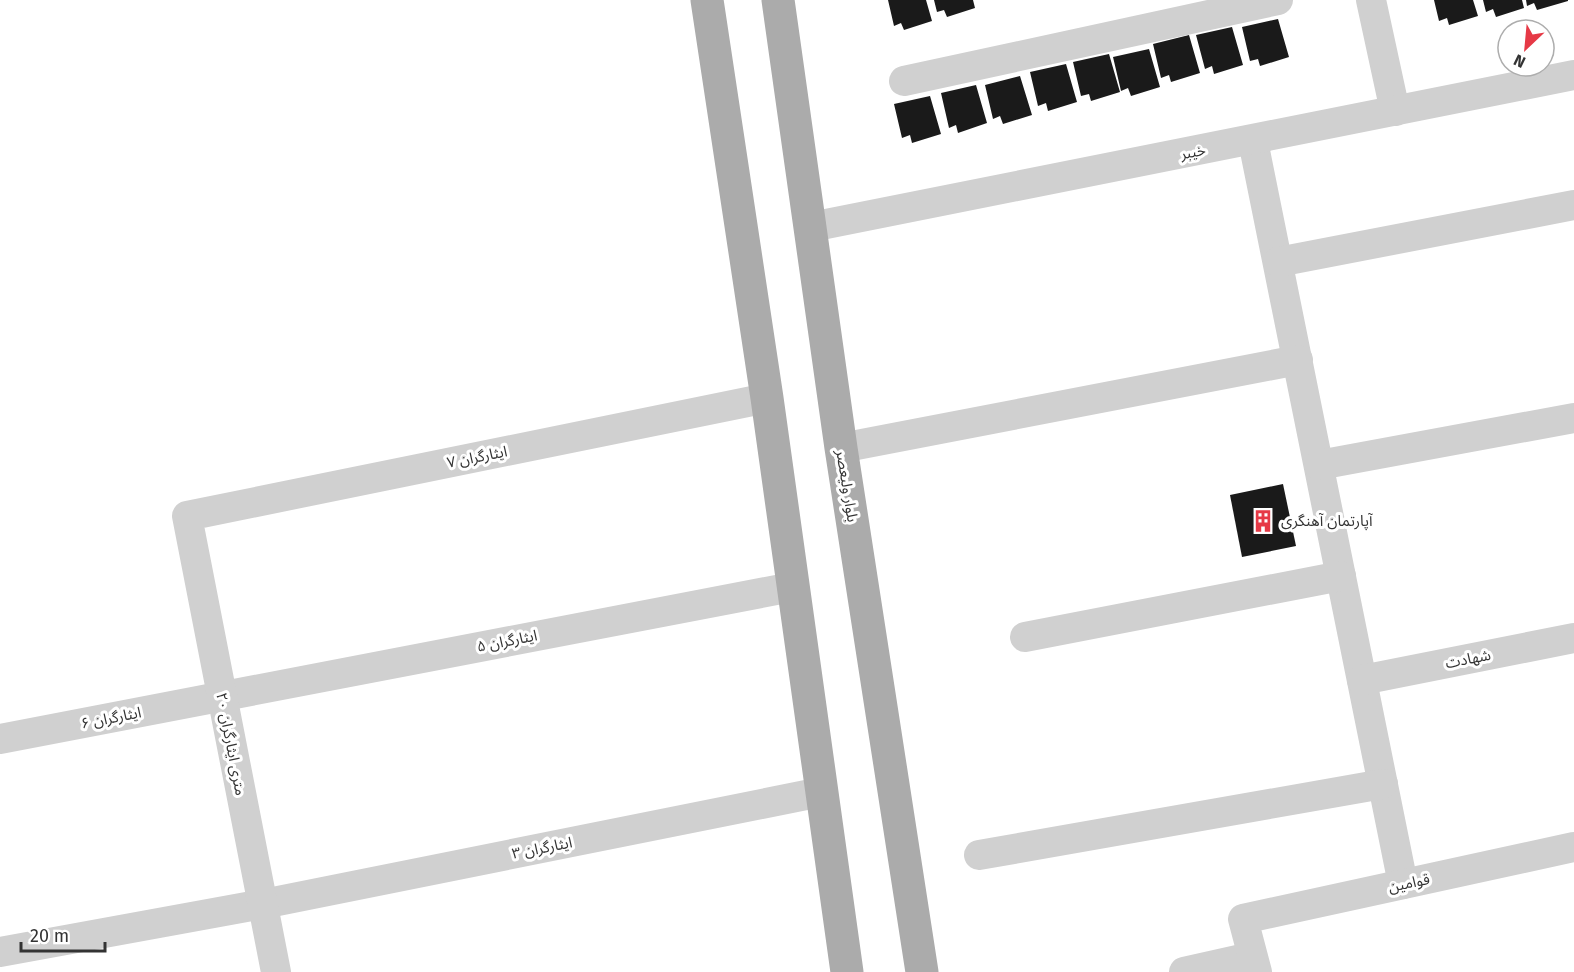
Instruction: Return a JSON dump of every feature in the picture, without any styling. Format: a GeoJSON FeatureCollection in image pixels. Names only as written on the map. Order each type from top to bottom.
{"type":"FeatureCollection","features":[{"type":"Feature","properties":{"kind":"main road"},"geometry":{"type":"LineString","coordinates":[[707,0],[767,398],[820,792],[847,972]]}},
{"type":"Feature","properties":{"kind":"main road","name":"بلوار ولیعصر"},"geometry":{"type":"LineString","coordinates":[[778,0],[812,227],[841,448],[922,972]]}},
{"type":"Feature","properties":{"kind":"street"},"geometry":{"type":"LineString","coordinates":[[904,81],[1278,0]]}},
{"type":"Feature","properties":{"kind":"street"},"geometry":{"type":"LineString","coordinates":[[1371,0],[1395,111]]}},
{"type":"Feature","properties":{"kind":"street","name":"خیبر"},"geometry":{"type":"LineString","coordinates":[[812,227],[1253,141],[1574,75]]}},
{"type":"Feature","properties":{"kind":"street"},"geometry":{"type":"LineString","coordinates":[[1253,141],[1403,884]]}},
{"type":"Feature","properties":{"kind":"street"},"geometry":{"type":"LineString","coordinates":[[1278,262],[1574,205]]}},
{"type":"Feature","properties":{"kind":"street"},"geometry":{"type":"LineString","coordinates":[[841,448],[1298,360]]}},
{"type":"Feature","properties":{"kind":"street","name":"ایثارگران ۷"},"geometry":{"type":"LineString","coordinates":[[187,516],[767,398]]}},
{"type":"Feature","properties":{"kind":"street"},"geometry":{"type":"LineString","coordinates":[[1319,465],[1574,418]]}},
{"type":"Feature","properties":{"kind":"street","name":"۲۰ متری ایثارگران"},"geometry":{"type":"LineString","coordinates":[[187,516],[276,972]]}},
{"type":"Feature","properties":{"kind":"street"},"geometry":{"type":"LineString","coordinates":[[1025,637],[1341,576]]}},
{"type":"Feature","properties":{"kind":"street","name":"ایثارگران ۵"},"geometry":{"type":"LineString","coordinates":[[222,696],[792,587]]}},
{"type":"Feature","properties":{"kind":"street","name":"شهادت"},"geometry":{"type":"LineString","coordinates":[[1362,680],[1574,638]]}},
{"type":"Feature","properties":{"kind":"street","name":"ایثارگران ۶"},"geometry":{"type":"LineString","coordinates":[[0,739],[222,696]]}},
{"type":"Feature","properties":{"kind":"street"},"geometry":{"type":"LineString","coordinates":[[979,855],[1383,784]]}},
{"type":"Feature","properties":{"kind":"street","name":"ایثارگران ۳"},"geometry":{"type":"LineString","coordinates":[[0,952],[263,904],[820,792]]}},
{"type":"Feature","properties":{"kind":"street","name":"قوامین"},"geometry":{"type":"LineString","coordinates":[[1254,964],[1243,919],[1574,848]]}},
{"type":"Feature","properties":{"kind":"street"},"geometry":{"type":"LineString","coordinates":[[1184,972],[1254,964]]}},
{"type":"Feature","properties":{"kind":"building"},"geometry":{"type":"Polygon","coordinates":[[[888,0],[926,0],[932,21],[904,30],[901,23],[894,26],[888,0]]]}},
{"type":"Feature","properties":{"kind":"building"},"geometry":{"type":"Polygon","coordinates":[[[934,0],[973,0],[975,8],[947,17],[944,10],[937,12],[934,0]]]}},
{"type":"Feature","properties":{"kind":"building"},"geometry":{"type":"Polygon","coordinates":[[[1434,0],[1473,0],[1478,16],[1449,25],[1447,18],[1439,21],[1434,0]]]}},
{"type":"Feature","properties":{"kind":"building"},"geometry":{"type":"Polygon","coordinates":[[[1483,0],[1522,0],[1524,8],[1496,17],[1493,9],[1486,12],[1483,0]]]}},
{"type":"Feature","properties":{"kind":"building"},"geometry":{"type":"Polygon","coordinates":[[[1526,0],[1568,1],[1537,10],[1534,3],[1527,6],[1526,0]]]}},
{"type":"Feature","properties":{"kind":"building"},"geometry":{"type":"Polygon","coordinates":[[[1278,19],[1289,57],[1260,66],[1258,59],[1250,61],[1242,27],[1278,19]]]}},
{"type":"Feature","properties":{"kind":"building"},"geometry":{"type":"Polygon","coordinates":[[[1232,27],[1243,65],[1214,74],[1212,66],[1205,69],[1196,35],[1232,27]]]}},
{"type":"Feature","properties":{"kind":"building"},"geometry":{"type":"Polygon","coordinates":[[[1189,35],[1200,73],[1171,82],[1169,75],[1161,78],[1153,44],[1189,35]]]}},
{"type":"Feature","properties":{"kind":"building"},"geometry":{"type":"Polygon","coordinates":[[[1149,49],[1160,87],[1131,96],[1128,88],[1121,91],[1113,57],[1149,49]]]}},
{"type":"Feature","properties":{"kind":"building"},"geometry":{"type":"Polygon","coordinates":[[[1109,54],[1120,92],[1091,101],[1089,94],[1081,96],[1073,62],[1109,54]]]}},
{"type":"Feature","properties":{"kind":"building"},"geometry":{"type":"Polygon","coordinates":[[[1066,64],[1077,102],[1048,111],[1046,103],[1038,106],[1030,72],[1066,64]]]}},
{"type":"Feature","properties":{"kind":"building"},"geometry":{"type":"Polygon","coordinates":[[[1020,76],[1032,115],[1003,124],[1000,116],[993,119],[985,85],[1020,76]]]}},
{"type":"Feature","properties":{"kind":"building"},"geometry":{"type":"Polygon","coordinates":[[[976,85],[987,123],[958,133],[956,125],[949,128],[941,93],[976,85]]]}},
{"type":"Feature","properties":{"kind":"building"},"geometry":{"type":"Polygon","coordinates":[[[930,96],[941,134],[912,143],[910,135],[902,138],[894,104],[930,96]]]}},
{"type":"Feature","properties":{"kind":"building","name":"آپارتمان آهنگری"},"geometry":{"type":"Polygon","coordinates":[[[1283,484],[1296,546],[1242,557],[1230,495],[1283,484]]]}},
{"type":"Feature","properties":{"kind":"place","name":"آپارتمان آهنگری"},"geometry":{"type":"Point","coordinates":[1263,521]}}]}
